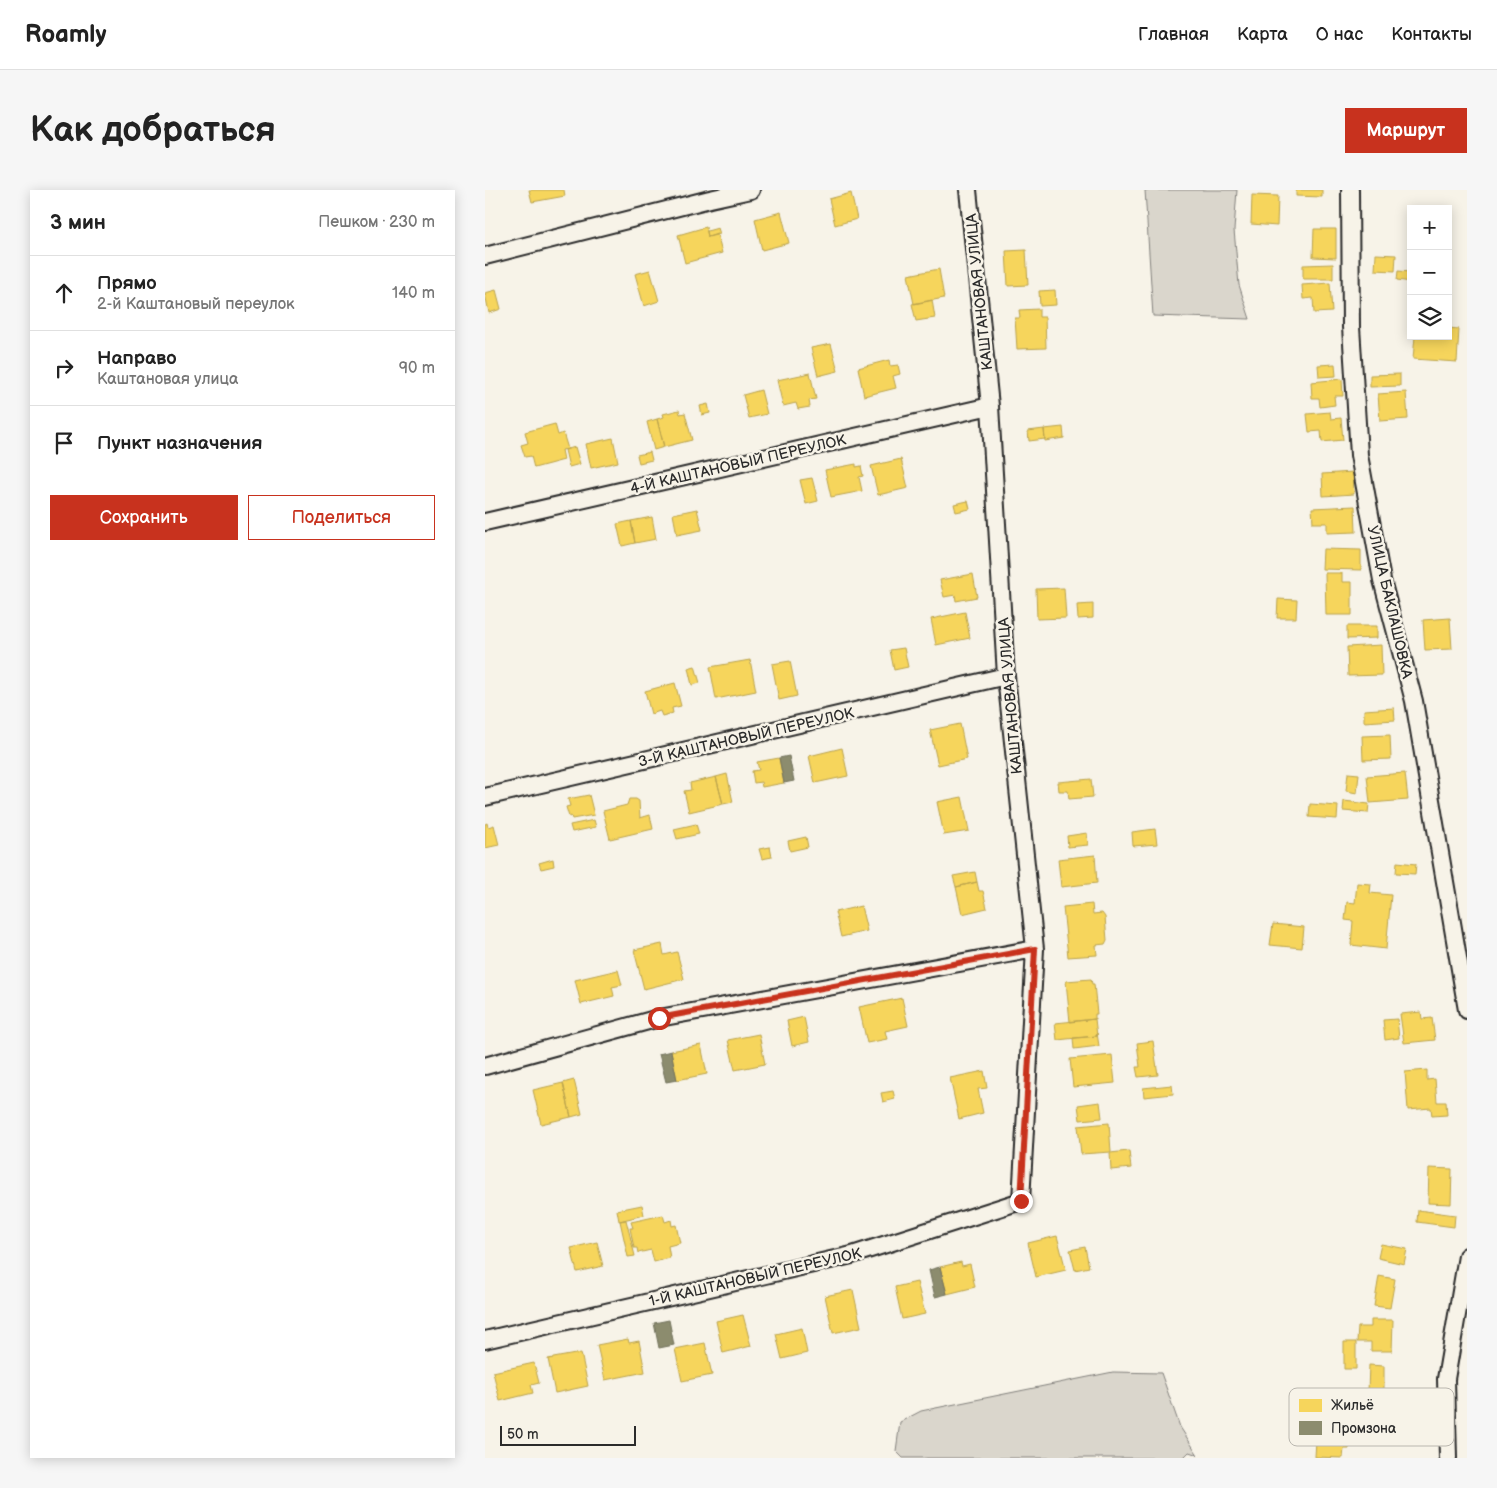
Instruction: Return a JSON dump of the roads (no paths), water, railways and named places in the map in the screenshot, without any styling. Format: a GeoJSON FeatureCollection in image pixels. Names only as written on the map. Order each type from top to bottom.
{"type":"FeatureCollection","features":[{"type":"Feature","properties":{"kind":"street"},"geometry":{"type":"LineString","coordinates":[[485,256],[751,190]]}},
{"type":"Feature","properties":{"kind":"street","name":"КАШТАНОВАЯ УЛИЦА"},"geometry":{"type":"LineString","coordinates":[[968,190],[990,406],[1006,676],[1035,949],[1021,1201]]}},
{"type":"Feature","properties":{"kind":"street","name":"УЛИЦА БАКЛАШОВКА"},"geometry":{"type":"LineString","coordinates":[[1350,190],[1351,327],[1359,455],[1383,580],[1414,701],[1467,1010]]}},
{"type":"Feature","properties":{"kind":"street","name":"4-Й КАШТАНОВЫЙ ПЕРЕУЛОК"},"geometry":{"type":"LineString","coordinates":[[485,522],[990,406]]}},
{"type":"Feature","properties":{"kind":"street","name":"3-Й КАШТАНОВЫЙ ПЕРЕУЛОК"},"geometry":{"type":"LineString","coordinates":[[485,798],[1006,676]]}},
{"type":"Feature","properties":{"kind":"street"},"geometry":{"type":"LineString","coordinates":[[485,1066],[659,1018],[1035,949]]}},
{"type":"Feature","properties":{"kind":"street","name":"1-Й КАШТАНОВЫЙ ПЕРЕУЛОК"},"geometry":{"type":"LineString","coordinates":[[485,1340],[853,1255],[1021,1201]]}},
{"type":"Feature","properties":{"kind":"street"},"geometry":{"type":"LineString","coordinates":[[1446,1388],[1446,1380],[1467,1256]]}}]}
